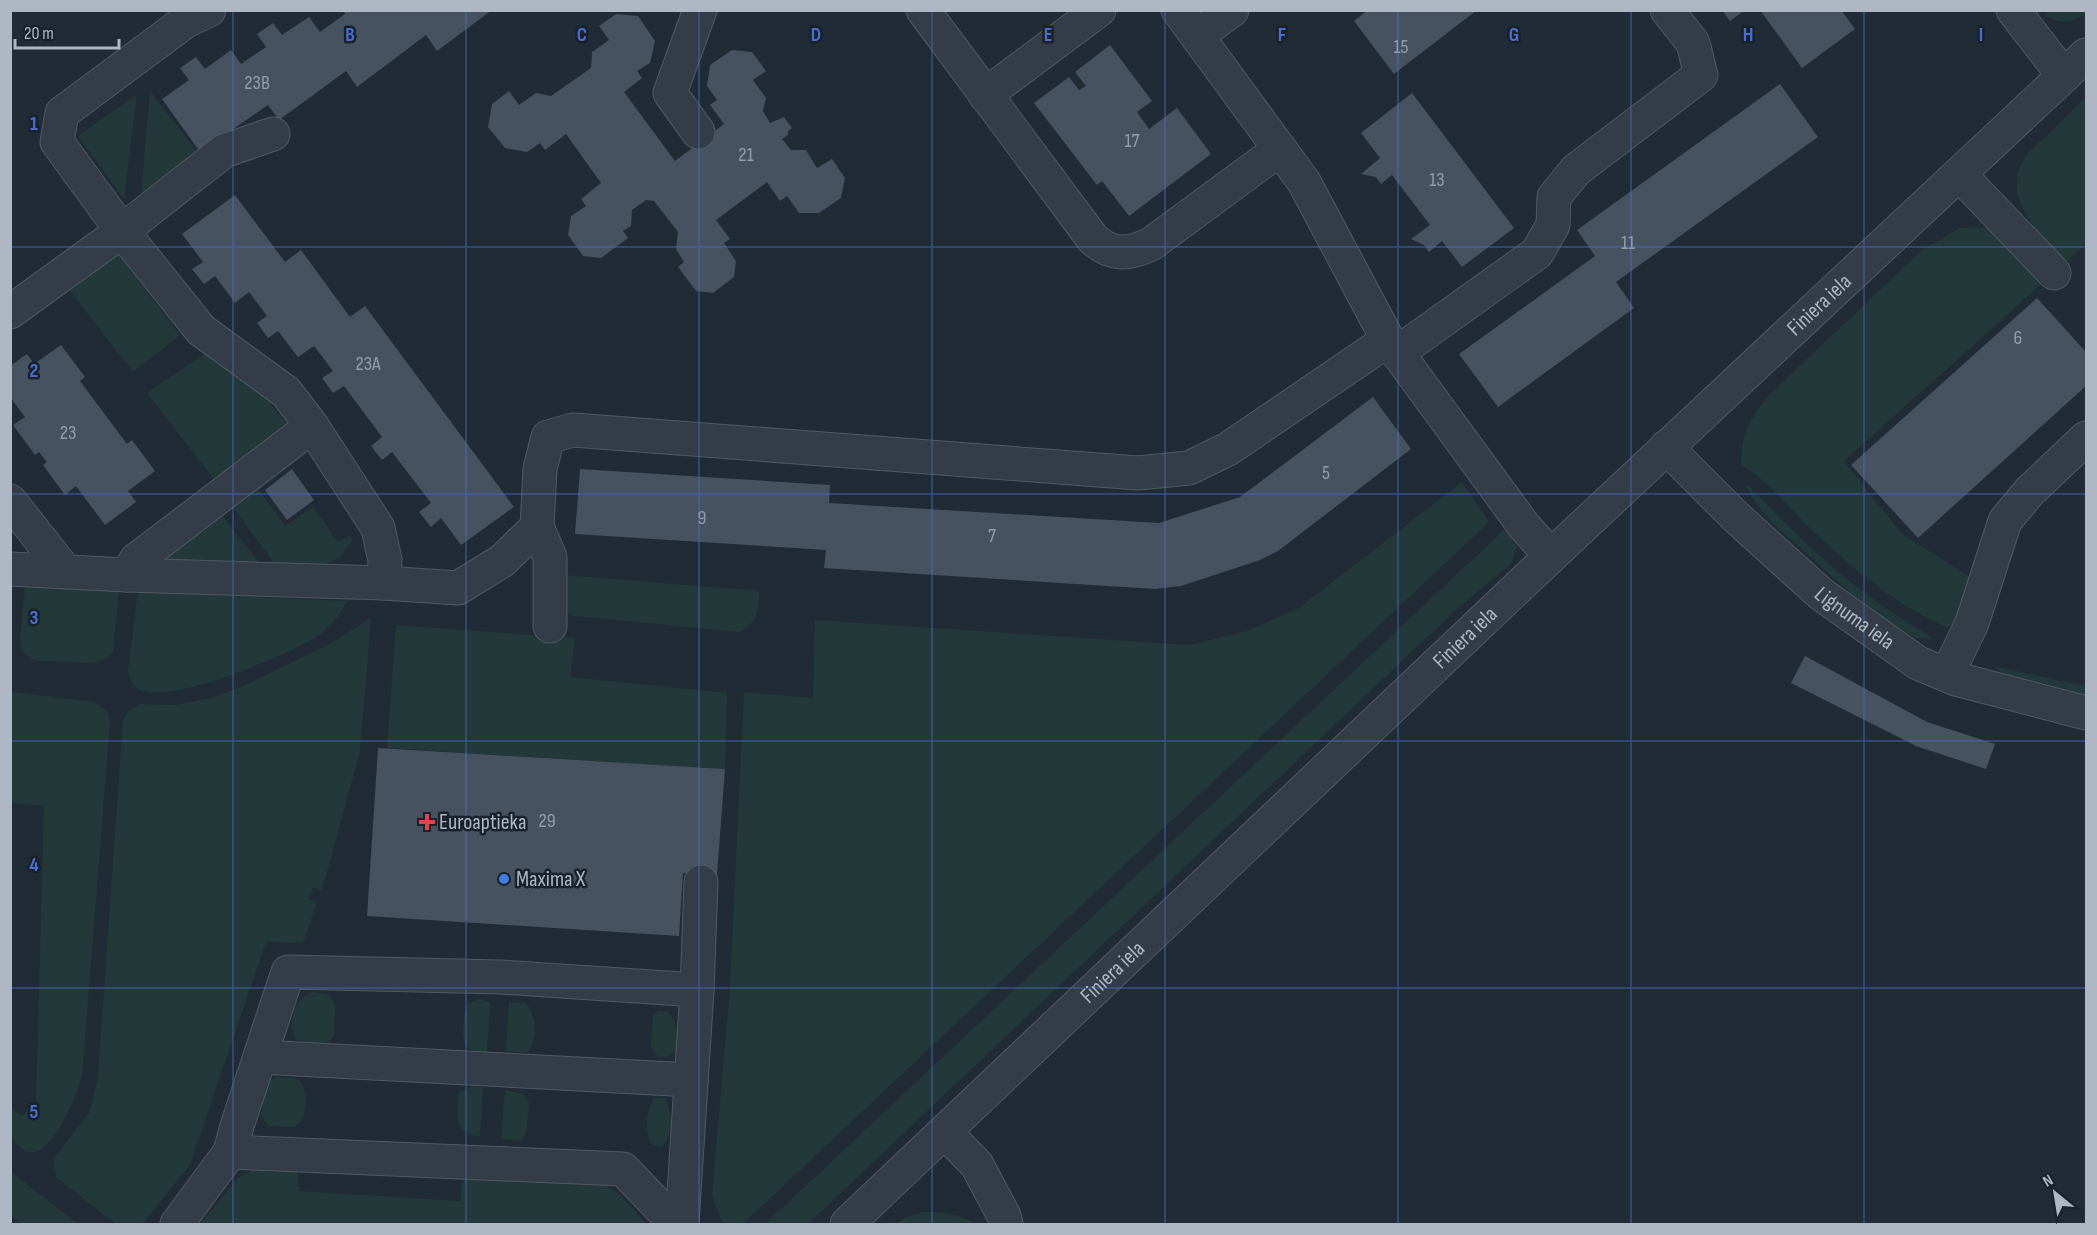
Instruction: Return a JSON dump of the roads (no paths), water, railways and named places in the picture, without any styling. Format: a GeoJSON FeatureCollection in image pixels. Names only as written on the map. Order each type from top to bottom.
{"type":"FeatureCollection","features":[{"type":"Feature","properties":{"kind":"street"},"geometry":{"type":"LineString","coordinates":[[209,10],[186,21],[62,113],[57,142],[122,231],[201,330],[286,392],[312,426],[378,528],[385,560],[384,583]]}},
{"type":"Feature","properties":{"kind":"street"},"geometry":{"type":"LineString","coordinates":[[698,132],[670,93],[700,10]]}},
{"type":"Feature","properties":{"kind":"street"},"geometry":{"type":"LineString","coordinates":[[922,10],[1102,247],[1119,252],[1135,252],[1151,244],[1280,149]]}},
{"type":"Feature","properties":{"kind":"street"},"geometry":{"type":"LineString","coordinates":[[985,95],[1100,10]]}},
{"type":"Feature","properties":{"kind":"street"},"geometry":{"type":"LineString","coordinates":[[1178,10],[1304,182],[1393,346],[1524,526],[1551,556]]}},
{"type":"Feature","properties":{"kind":"street"},"geometry":{"type":"LineString","coordinates":[[1197,36],[1232,10]]}},
{"type":"Feature","properties":{"kind":"street"},"geometry":{"type":"LineString","coordinates":[[550,626],[550,557],[537,527],[540,469],[548,437],[573,430],[1137,473],[1189,468],[1228,449],[1537,253],[1553,225],[1554,197],[1576,170],[1701,75],[1694,43],[1667,10]]}},
{"type":"Feature","properties":{"kind":"street"},"geometry":{"type":"LineString","coordinates":[[2013,10],[2075,66]]}},
{"type":"Feature","properties":{"kind":"street","name":"Finiera iela"},"geometry":{"type":"LineString","coordinates":[[847,1224],[1666,447],[2075,66]]}},
{"type":"Feature","properties":{"kind":"street"},"geometry":{"type":"LineString","coordinates":[[10,312],[122,231],[224,152],[273,134]]}},
{"type":"Feature","properties":{"kind":"street"},"geometry":{"type":"LineString","coordinates":[[1959,174],[2054,273]]}},
{"type":"Feature","properties":{"kind":"street"},"geometry":{"type":"LineString","coordinates":[[127,575],[136,560],[312,426]]}},
{"type":"Feature","properties":{"kind":"street"},"geometry":{"type":"LineString","coordinates":[[1947,675],[1972,623],[2005,521],[2029,492],[2086,438]]}},
{"type":"Feature","properties":{"kind":"street","name":"Lignuma iela"},"geometry":{"type":"LineString","coordinates":[[1666,447],[1736,517],[1821,594],[1918,663],[1947,675],[2003,692],[2086,712]]}},
{"type":"Feature","properties":{"kind":"street"},"geometry":{"type":"LineString","coordinates":[[10,501],[66,572]]}},
{"type":"Feature","properties":{"kind":"street"},"geometry":{"type":"LineString","coordinates":[[10,569],[384,583],[458,588],[502,561],[537,527]]}},
{"type":"Feature","properties":{"kind":"street"},"geometry":{"type":"LineString","coordinates":[[682,1224],[697,990],[701,882]]}},
{"type":"Feature","properties":{"kind":"street"},"geometry":{"type":"LineString","coordinates":[[177,1224],[230,1152],[288,972],[501,977],[697,990]]}},
{"type":"Feature","properties":{"kind":"street"},"geometry":{"type":"LineString","coordinates":[[260,1057],[691,1080]]}},
{"type":"Feature","properties":{"kind":"street"},"geometry":{"type":"LineString","coordinates":[[945,1132],[977,1165],[1006,1224]]}},
{"type":"Feature","properties":{"kind":"street"},"geometry":{"type":"LineString","coordinates":[[230,1152],[623,1168],[676,1224]]}},
{"type":"Feature","properties":{"kind":"place","name":"Euroaptieka"},"geometry":{"type":"Point","coordinates":[427,822]}},
{"type":"Feature","properties":{"kind":"place","name":"Maxima X"},"geometry":{"type":"Point","coordinates":[504,879]}}]}
